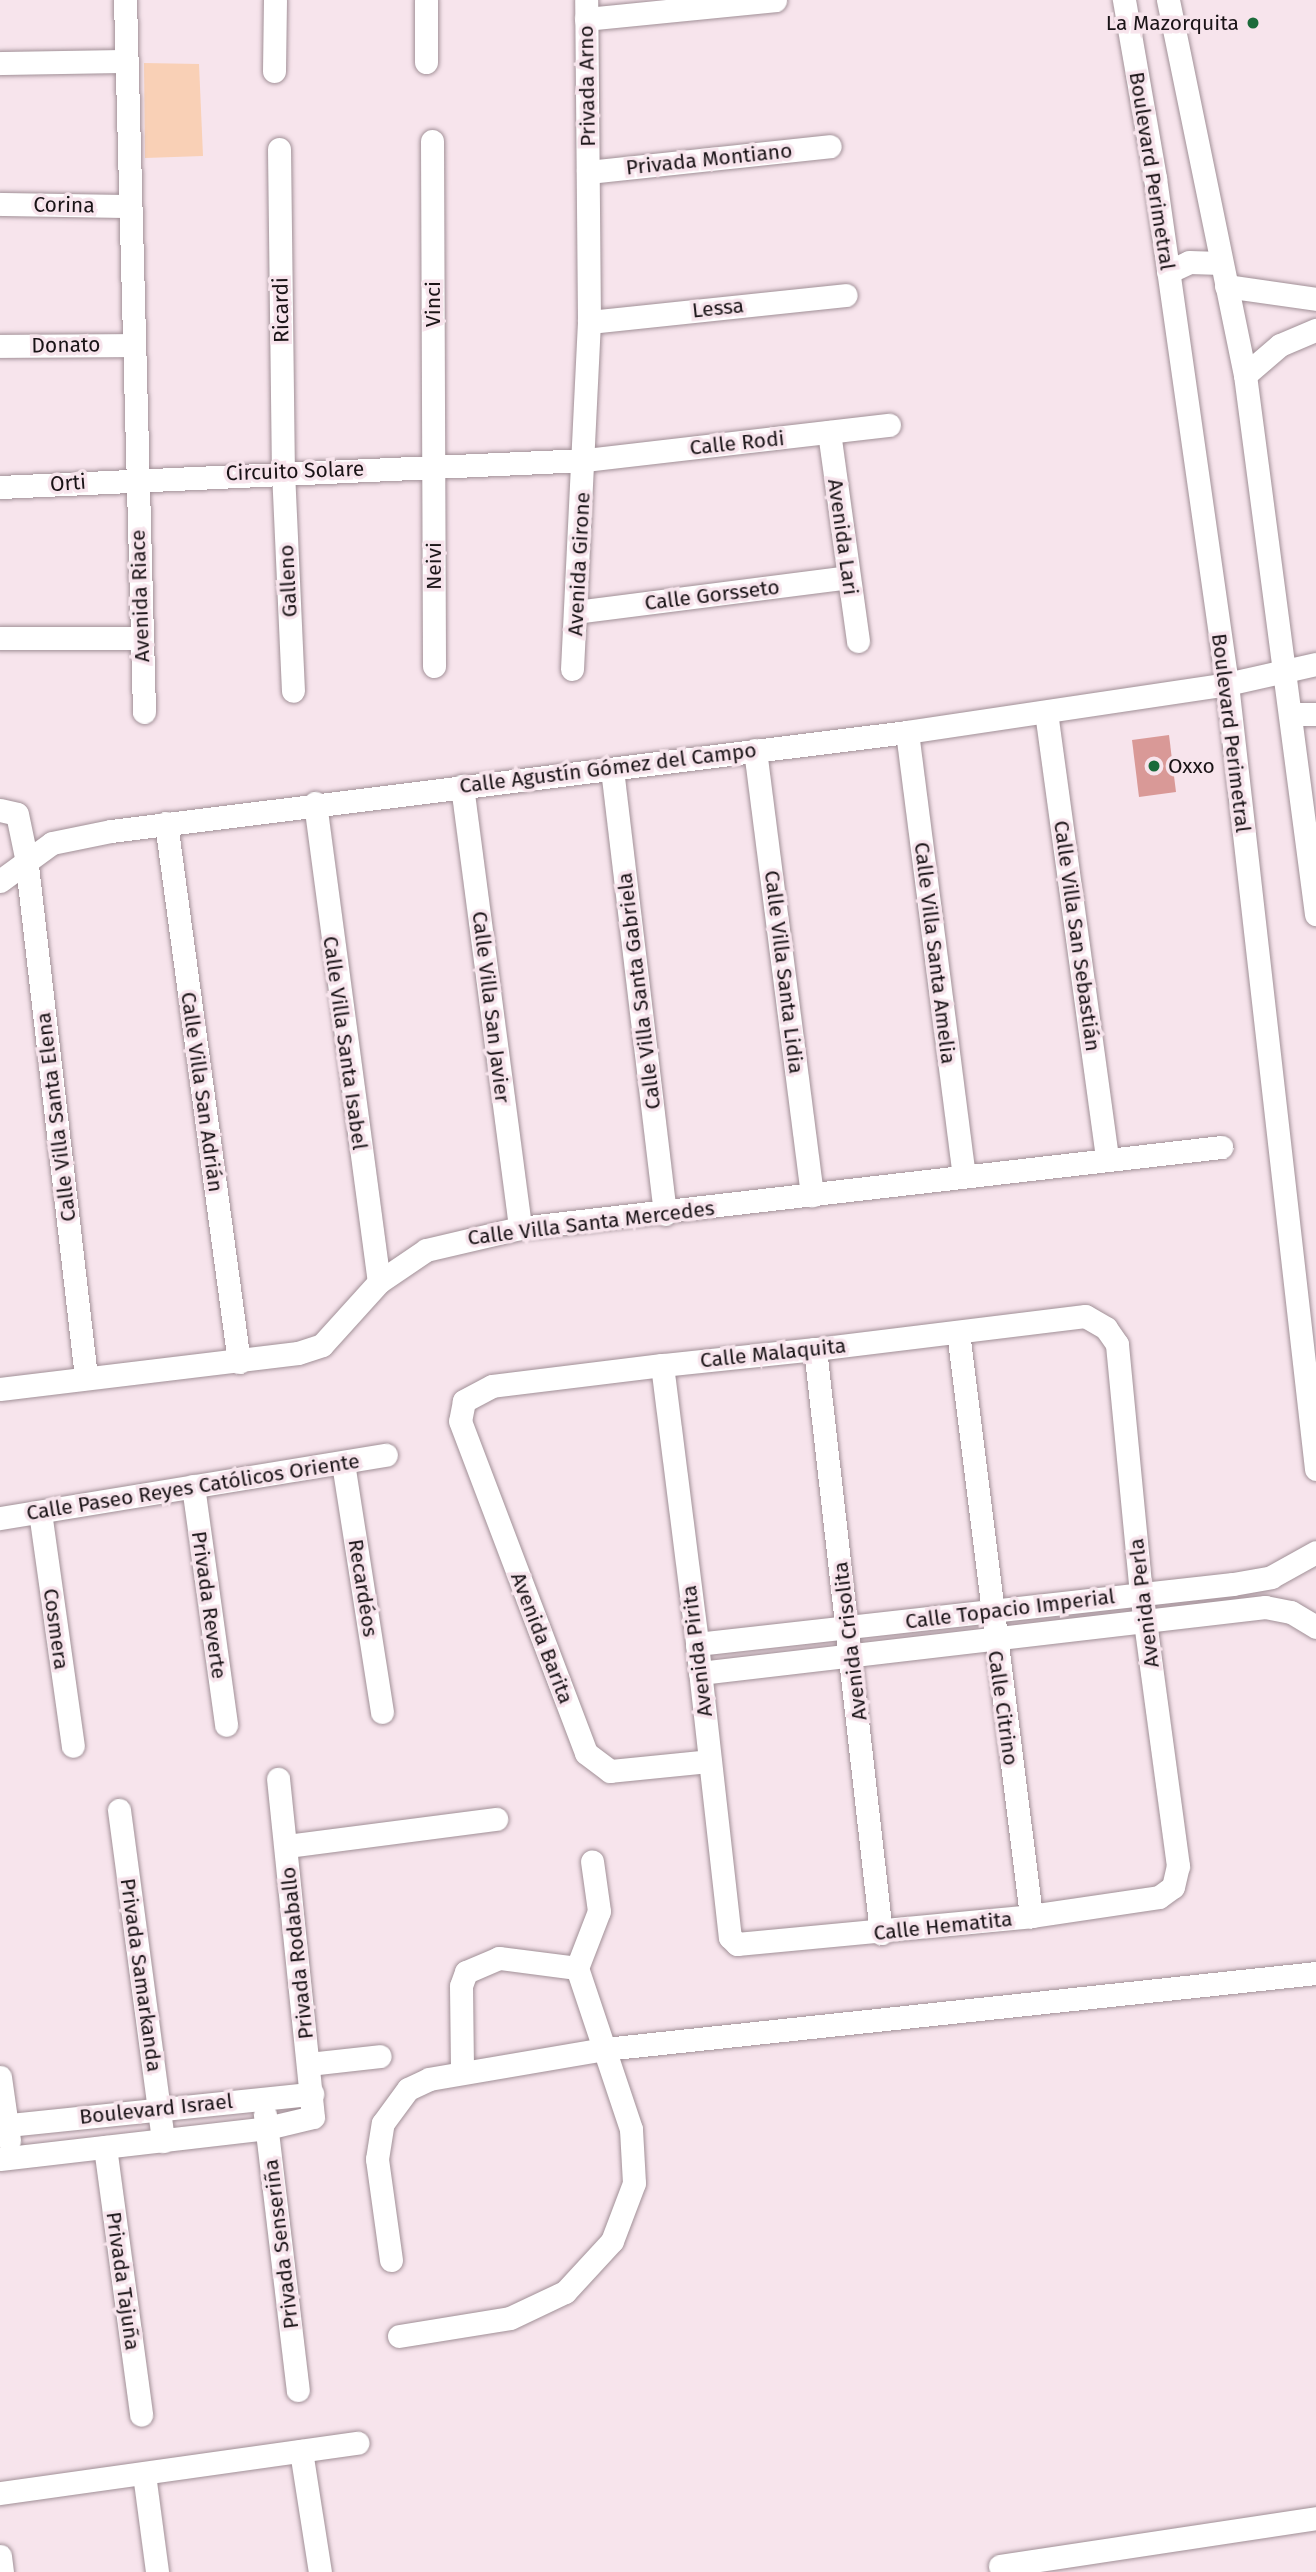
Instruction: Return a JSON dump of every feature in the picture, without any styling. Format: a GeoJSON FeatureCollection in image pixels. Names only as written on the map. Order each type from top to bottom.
{"type":"FeatureCollection","features":[{"type":"Feature","properties":{"kind":"street"},"geometry":{"type":"LineString","coordinates":[[125,0],[136,479]]}},
{"type":"Feature","properties":{"kind":"street"},"geometry":{"type":"LineString","coordinates":[[274,71],[275,0]]}},
{"type":"Feature","properties":{"kind":"street"},"geometry":{"type":"LineString","coordinates":[[426,0],[426,62]]}},
{"type":"Feature","properties":{"kind":"street"},"geometry":{"type":"LineString","coordinates":[[586,10],[775,0]]}},
{"type":"Feature","properties":{"kind":"street","name":"Boulevard Perimetral"},"geometry":{"type":"LineString","coordinates":[[1124,0],[1168,272],[1227,684],[1316,1469]]}},
{"type":"Feature","properties":{"kind":"street"},"geometry":{"type":"LineString","coordinates":[[1168,0],[1245,374],[1291,714],[1307,768],[1315,903]]}},
{"type":"Feature","properties":{"kind":"street","name":"Privada Arno"},"geometry":{"type":"LineString","coordinates":[[586,10],[587,172]]}},
{"type":"Feature","properties":{"kind":"street"},"geometry":{"type":"LineString","coordinates":[[0,62],[125,61]]}},
{"type":"Feature","properties":{"kind":"street","name":"Vinci"},"geometry":{"type":"LineString","coordinates":[[432,141],[434,467]]}},
{"type":"Feature","properties":{"kind":"street","name":"Privada Montiano"},"geometry":{"type":"LineString","coordinates":[[587,172],[830,146]]}},
{"type":"Feature","properties":{"kind":"street","name":"Ricardi"},"geometry":{"type":"LineString","coordinates":[[279,149],[283,471]]}},
{"type":"Feature","properties":{"kind":"street"},"geometry":{"type":"LineString","coordinates":[[585,460],[589,321],[587,172]]}},
{"type":"Feature","properties":{"kind":"street","name":"Corina"},"geometry":{"type":"LineString","coordinates":[[0,204],[128,206]]}},
{"type":"Feature","properties":{"kind":"street"},"geometry":{"type":"LineString","coordinates":[[1168,272],[1189,262],[1221,263]]}},
{"type":"Feature","properties":{"kind":"street"},"geometry":{"type":"LineString","coordinates":[[1226,286],[1316,299]]}},
{"type":"Feature","properties":{"kind":"street","name":"Lessa"},"geometry":{"type":"LineString","coordinates":[[589,321],[846,295]]}},
{"type":"Feature","properties":{"kind":"street"},"geometry":{"type":"LineString","coordinates":[[1245,374],[1280,345],[1316,330]]}},
{"type":"Feature","properties":{"kind":"street","name":"Donato"},"geometry":{"type":"LineString","coordinates":[[0,346],[132,345]]}},
{"type":"Feature","properties":{"kind":"street","name":"Calle Rodi"},"geometry":{"type":"LineString","coordinates":[[585,460],[889,425]]}},
{"type":"Feature","properties":{"kind":"street","name":"Avenida Lari"},"geometry":{"type":"LineString","coordinates":[[829,432],[858,641]]}},
{"type":"Feature","properties":{"kind":"street","name":"Circuito Solare"},"geometry":{"type":"LineString","coordinates":[[136,479],[585,460]]}},
{"type":"Feature","properties":{"kind":"street","name":"Avenida Girone"},"geometry":{"type":"LineString","coordinates":[[572,669],[585,460]]}},
{"type":"Feature","properties":{"kind":"street","name":"Neivi"},"geometry":{"type":"LineString","coordinates":[[434,467],[434,666]]}},
{"type":"Feature","properties":{"kind":"street","name":"Galleno"},"geometry":{"type":"LineString","coordinates":[[283,471],[293,691]]}},
{"type":"Feature","properties":{"kind":"street","name":"Orti"},"geometry":{"type":"LineString","coordinates":[[0,487],[136,479]]}},
{"type":"Feature","properties":{"kind":"street","name":"Avenida Riace"},"geometry":{"type":"LineString","coordinates":[[136,479],[144,712]]}},
{"type":"Feature","properties":{"kind":"street","name":"Calle Gorsseto"},"geometry":{"type":"LineString","coordinates":[[576,612],[848,577]]}},
{"type":"Feature","properties":{"kind":"street"},"geometry":{"type":"LineString","coordinates":[[0,638],[141,638]]}},
{"type":"Feature","properties":{"kind":"street","name":"Calle Agustín Gómez del Campo"},"geometry":{"type":"LineString","coordinates":[[0,881],[26,857],[52,843],[166,823],[906,732],[1227,684],[1316,664]]}},
{"type":"Feature","properties":{"kind":"street","name":"Calle Villa San Sebastián"},"geometry":{"type":"LineString","coordinates":[[1046,712],[1107,1159]]}},
{"type":"Feature","properties":{"kind":"street"},"geometry":{"type":"LineString","coordinates":[[1291,714],[1316,714]]}},
{"type":"Feature","properties":{"kind":"street","name":"Calle Villa Santa Amelia"},"geometry":{"type":"LineString","coordinates":[[906,732],[964,1175]]}},
{"type":"Feature","properties":{"kind":"street","name":"Calle Villa Santa Lidia"},"geometry":{"type":"LineString","coordinates":[[755,750],[812,1195]]}},
{"type":"Feature","properties":{"kind":"street","name":"Calle Villa Santa Gabriela"},"geometry":{"type":"LineString","coordinates":[[612,769],[665,1214]]}},
{"type":"Feature","properties":{"kind":"street","name":"Calle Villa San Javier"},"geometry":{"type":"LineString","coordinates":[[463,786],[520,1228]]}},
{"type":"Feature","properties":{"kind":"street","name":"Calle Villa Santa Isabel"},"geometry":{"type":"LineString","coordinates":[[315,803],[379,1282]]}},
{"type":"Feature","properties":{"kind":"street","name":"Calle Villa Santa Elena"},"geometry":{"type":"LineString","coordinates":[[0,810],[17,814],[26,857],[86,1377]]}},
{"type":"Feature","properties":{"kind":"street","name":"Calle Villa San Adrián"},"geometry":{"type":"LineString","coordinates":[[166,823],[239,1362]]}},
{"type":"Feature","properties":{"kind":"street","name":"Calle Villa Santa Mercedes"},"geometry":{"type":"LineString","coordinates":[[0,1389],[86,1377],[239,1362],[322,1345],[379,1282],[426,1250],[520,1228],[665,1214],[964,1175],[1221,1147]]}},
{"type":"Feature","properties":{"kind":"street","name":"Calle Malaquita"},"geometry":{"type":"LineString","coordinates":[[464,1401],[492,1386],[1085,1316]]}},
{"type":"Feature","properties":{"kind":"street","name":"Avenida Perla"},"geometry":{"type":"LineString","coordinates":[[1085,1316],[1107,1328],[1116,1344],[1141,1594],[1178,1866],[1173,1887],[1159,1897]]}},
{"type":"Feature","properties":{"kind":"street","name":"Calle Citrino"},"geometry":{"type":"LineString","coordinates":[[958,1332],[1031,1916]]}},
{"type":"Feature","properties":{"kind":"street","name":"Avenida Crisolita"},"geometry":{"type":"LineString","coordinates":[[815,1349],[853,1656],[881,1933]]}},
{"type":"Feature","properties":{"kind":"street","name":"Avenida Pirita"},"geometry":{"type":"LineString","coordinates":[[662,1365],[730,1937]]}},
{"type":"Feature","properties":{"kind":"street","name":"Avenida Barita"},"geometry":{"type":"LineString","coordinates":[[464,1401],[460,1421],[586,1753],[610,1771],[710,1761]]}},
{"type":"Feature","properties":{"kind":"street","name":"Calle Paseo Reyes Católicos Oriente"},"geometry":{"type":"LineString","coordinates":[[0,1518],[386,1455]]}},
{"type":"Feature","properties":{"kind":"street","name":"Recardéos"},"geometry":{"type":"LineString","coordinates":[[343,1463],[382,1712]]}},
{"type":"Feature","properties":{"kind":"street","name":"Privada Reverte"},"geometry":{"type":"LineString","coordinates":[[193,1486],[226,1725]]}},
{"type":"Feature","properties":{"kind":"street","name":"Cosmera"},"geometry":{"type":"LineString","coordinates":[[40,1512],[73,1746]]}},
{"type":"Feature","properties":{"kind":"street","name":"Calle Topacio Imperial"},"geometry":{"type":"LineString","coordinates":[[697,1644],[1261,1579],[1293,1568],[1316,1552]]}},
{"type":"Feature","properties":{"kind":"street"},"geometry":{"type":"LineString","coordinates":[[1261,1579],[1265,1607]]}},
{"type":"Feature","properties":{"kind":"street"},"geometry":{"type":"LineString","coordinates":[[1212,1586],[1215,1613]]}},
{"type":"Feature","properties":{"kind":"street","name":"Calle Topacio Imperial"},"geometry":{"type":"LineString","coordinates":[[700,1673],[853,1656],[994,1636],[1265,1607],[1291,1612],[1316,1627]]}},
{"type":"Feature","properties":{"kind":"street","name":"Privada Rodaballo"},"geometry":{"type":"LineString","coordinates":[[278,1779],[315,2112],[305,2123]]}},
{"type":"Feature","properties":{"kind":"street","name":"Privada Samarkanda"},"geometry":{"type":"LineString","coordinates":[[119,1810],[163,2140]]}},
{"type":"Feature","properties":{"kind":"street"},"geometry":{"type":"LineString","coordinates":[[287,1846],[496,1819]]}},
{"type":"Feature","properties":{"kind":"street"},"geometry":{"type":"LineString","coordinates":[[399,2336],[510,2318],[565,2292],[612,2241],[634,2183],[634,2150],[605,2049],[577,1968],[599,1911],[592,1861]]}},
{"type":"Feature","properties":{"kind":"street","name":"Calle Hematita"},"geometry":{"type":"LineString","coordinates":[[730,1937],[745,1946],[1031,1916],[1159,1897]]}},
{"type":"Feature","properties":{"kind":"street"},"geometry":{"type":"LineString","coordinates":[[462,2070],[461,1986],[466,1972],[499,1958],[577,1968]]}},
{"type":"Feature","properties":{"kind":"street"},"geometry":{"type":"LineString","coordinates":[[391,2260],[377,2160],[383,2123],[408,2089],[462,2070],[605,2049],[1316,1973]]}},
{"type":"Feature","properties":{"kind":"street"},"geometry":{"type":"LineString","coordinates":[[309,2064],[380,2056]]}},
{"type":"Feature","properties":{"kind":"street"},"geometry":{"type":"LineString","coordinates":[[0,2077],[6,2159]]}},
{"type":"Feature","properties":{"kind":"street","name":"Boulevard Israel"},"geometry":{"type":"LineString","coordinates":[[3,2125],[158,2107],[312,2094]]}},
{"type":"Feature","properties":{"kind":"street","name":"Privada Senseriña"},"geometry":{"type":"LineString","coordinates":[[263,2099],[298,2390]]}},
{"type":"Feature","properties":{"kind":"street","name":"Boulevard Israel"},"geometry":{"type":"LineString","coordinates":[[6,2159],[305,2123]]}},
{"type":"Feature","properties":{"kind":"street","name":"Privada Tajuña"},"geometry":{"type":"LineString","coordinates":[[105,2147],[141,2415]]}},
{"type":"Feature","properties":{"kind":"street"},"geometry":{"type":"LineString","coordinates":[[0,2493],[358,2443]]}},
{"type":"Feature","properties":{"kind":"street"},"geometry":{"type":"LineString","coordinates":[[301,2451],[320,2572]]}},
{"type":"Feature","properties":{"kind":"street"},"geometry":{"type":"LineString","coordinates":[[144,2474],[157,2572]]}},
{"type":"Feature","properties":{"kind":"street"},"geometry":{"type":"LineString","coordinates":[[1000,2566],[1316,2518]]}},
{"type":"Feature","properties":{"kind":"street"},"geometry":{"type":"LineString","coordinates":[[0,2556],[2,2572]]}},
{"type":"Feature","properties":{"kind":"shaded area"},"geometry":{"type":"Polygon","coordinates":[[[144,63],[199,64],[203,156],[145,158],[144,63]]]}},
{"type":"Feature","properties":{"kind":"building","name":"Oxxo"},"geometry":{"type":"Polygon","coordinates":[[[1169,735],[1176,792],[1139,797],[1132,740],[1169,735]]]}},
{"type":"Feature","properties":{"kind":"place","name":"La Mazorquita"},"geometry":{"type":"Point","coordinates":[1253,23]}},
{"type":"Feature","properties":{"kind":"place","name":"Oxxo"},"geometry":{"type":"Point","coordinates":[1154,766]}}]}
